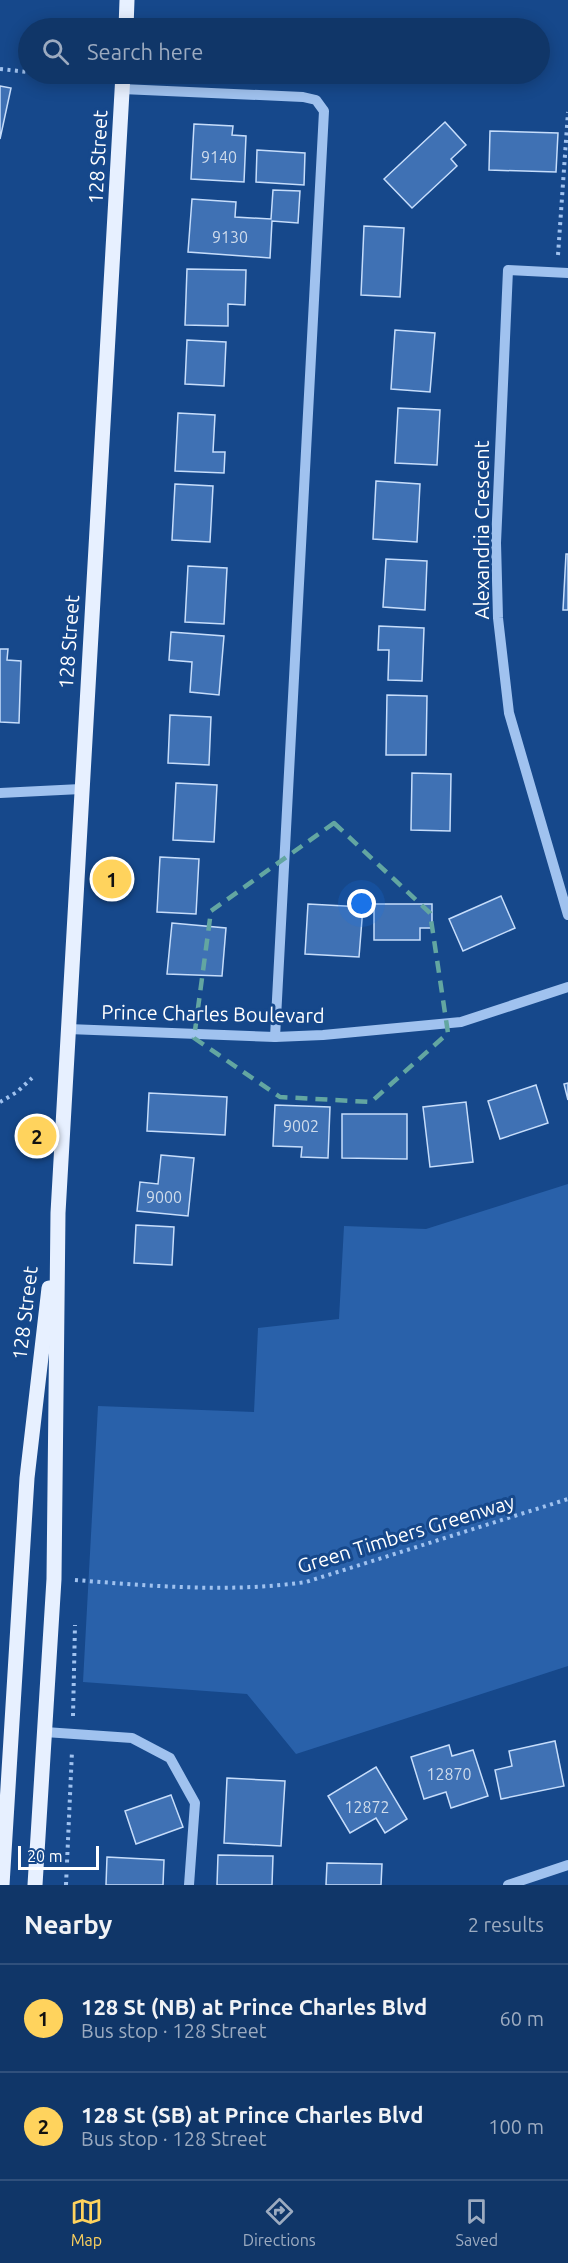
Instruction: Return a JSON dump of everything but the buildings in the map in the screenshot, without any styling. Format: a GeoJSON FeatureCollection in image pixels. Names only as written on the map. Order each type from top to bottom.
{"type":"FeatureCollection","features":[{"type":"Feature","properties":{"kind":"main road"},"geometry":{"type":"LineString","coordinates":[[126,18],[127,0]]}},
{"type":"Feature","properties":{"kind":"main road","name":"128 Street"},"geometry":{"type":"LineString","coordinates":[[35,1885],[57,1480],[58,1213],[122,84]]}},
{"type":"Feature","properties":{"kind":"main road","name":"128 Street"},"geometry":{"type":"LineString","coordinates":[[2,1885],[27,1478],[58,1213]]}},
{"type":"Feature","properties":{"kind":"street"},"geometry":{"type":"LineString","coordinates":[[122,89],[303,97],[316,100],[324,111],[274,1037]]}},
{"type":"Feature","properties":{"kind":"street","name":"Alexandria Crescent"},"geometry":{"type":"LineString","coordinates":[[568,273],[507,270],[496,543],[498,618],[509,713],[568,915]]}},
{"type":"Feature","properties":{"kind":"street"},"geometry":{"type":"LineString","coordinates":[[0,793],[81,789]]}},
{"type":"Feature","properties":{"kind":"street","name":"Prince Charles Boulevard"},"geometry":{"type":"LineString","coordinates":[[68,1029],[274,1037],[323,1035],[461,1022],[568,987]]}},
{"type":"Feature","properties":{"kind":"street"},"geometry":{"type":"LineString","coordinates":[[45,1732],[132,1738],[170,1758],[195,1803],[189,1885]]}},
{"type":"Feature","properties":{"kind":"street"},"geometry":{"type":"LineString","coordinates":[[507,1885],[568,1865]]}},
{"type":"Feature","properties":{"kind":"path"},"geometry":{"type":"LineString","coordinates":[[0,69],[18,71]]}},
{"type":"Feature","properties":{"kind":"path"},"geometry":{"type":"LineString","coordinates":[[558,260],[568,112]]}},
{"type":"Feature","properties":{"kind":"path"},"geometry":{"type":"LineString","coordinates":[[0,1102],[17,1092],[32,1078]]}},
{"type":"Feature","properties":{"kind":"path","name":"Green Timbers Greenway"},"geometry":{"type":"LineString","coordinates":[[75,1591],[73,1580],[177,1586],[268,1587],[306,1582],[568,1500]]}},
{"type":"Feature","properties":{"kind":"path"},"geometry":{"type":"LineString","coordinates":[[74,1716],[75,1614]]}},
{"type":"Feature","properties":{"kind":"path"},"geometry":{"type":"LineString","coordinates":[[66,1885],[72,1749]]}},
{"type":"Feature","properties":{"kind":"highlighted area"},"geometry":{"type":"Polygon","coordinates":[[[334,823],[430,913],[448,1033],[371,1102],[280,1097],[194,1038],[211,911],[334,823]]]}},
{"type":"Feature","properties":{"kind":"shaded area"},"geometry":{"type":"Polygon","coordinates":[[[568,1184],[568,1666],[296,1754],[247,1694],[83,1682],[98,1406],[254,1412],[258,1328],[339,1319],[344,1226],[426,1229],[568,1184]]]}},
{"type":"Feature","properties":{"kind":"place","name":"128 St (NB) at Prince Charles Blvd"},"geometry":{"type":"Point","coordinates":[112,879]}},
{"type":"Feature","properties":{"kind":"place","name":"128 St (SB) at Prince Charles Blvd"},"geometry":{"type":"Point","coordinates":[37,1136]}}]}
